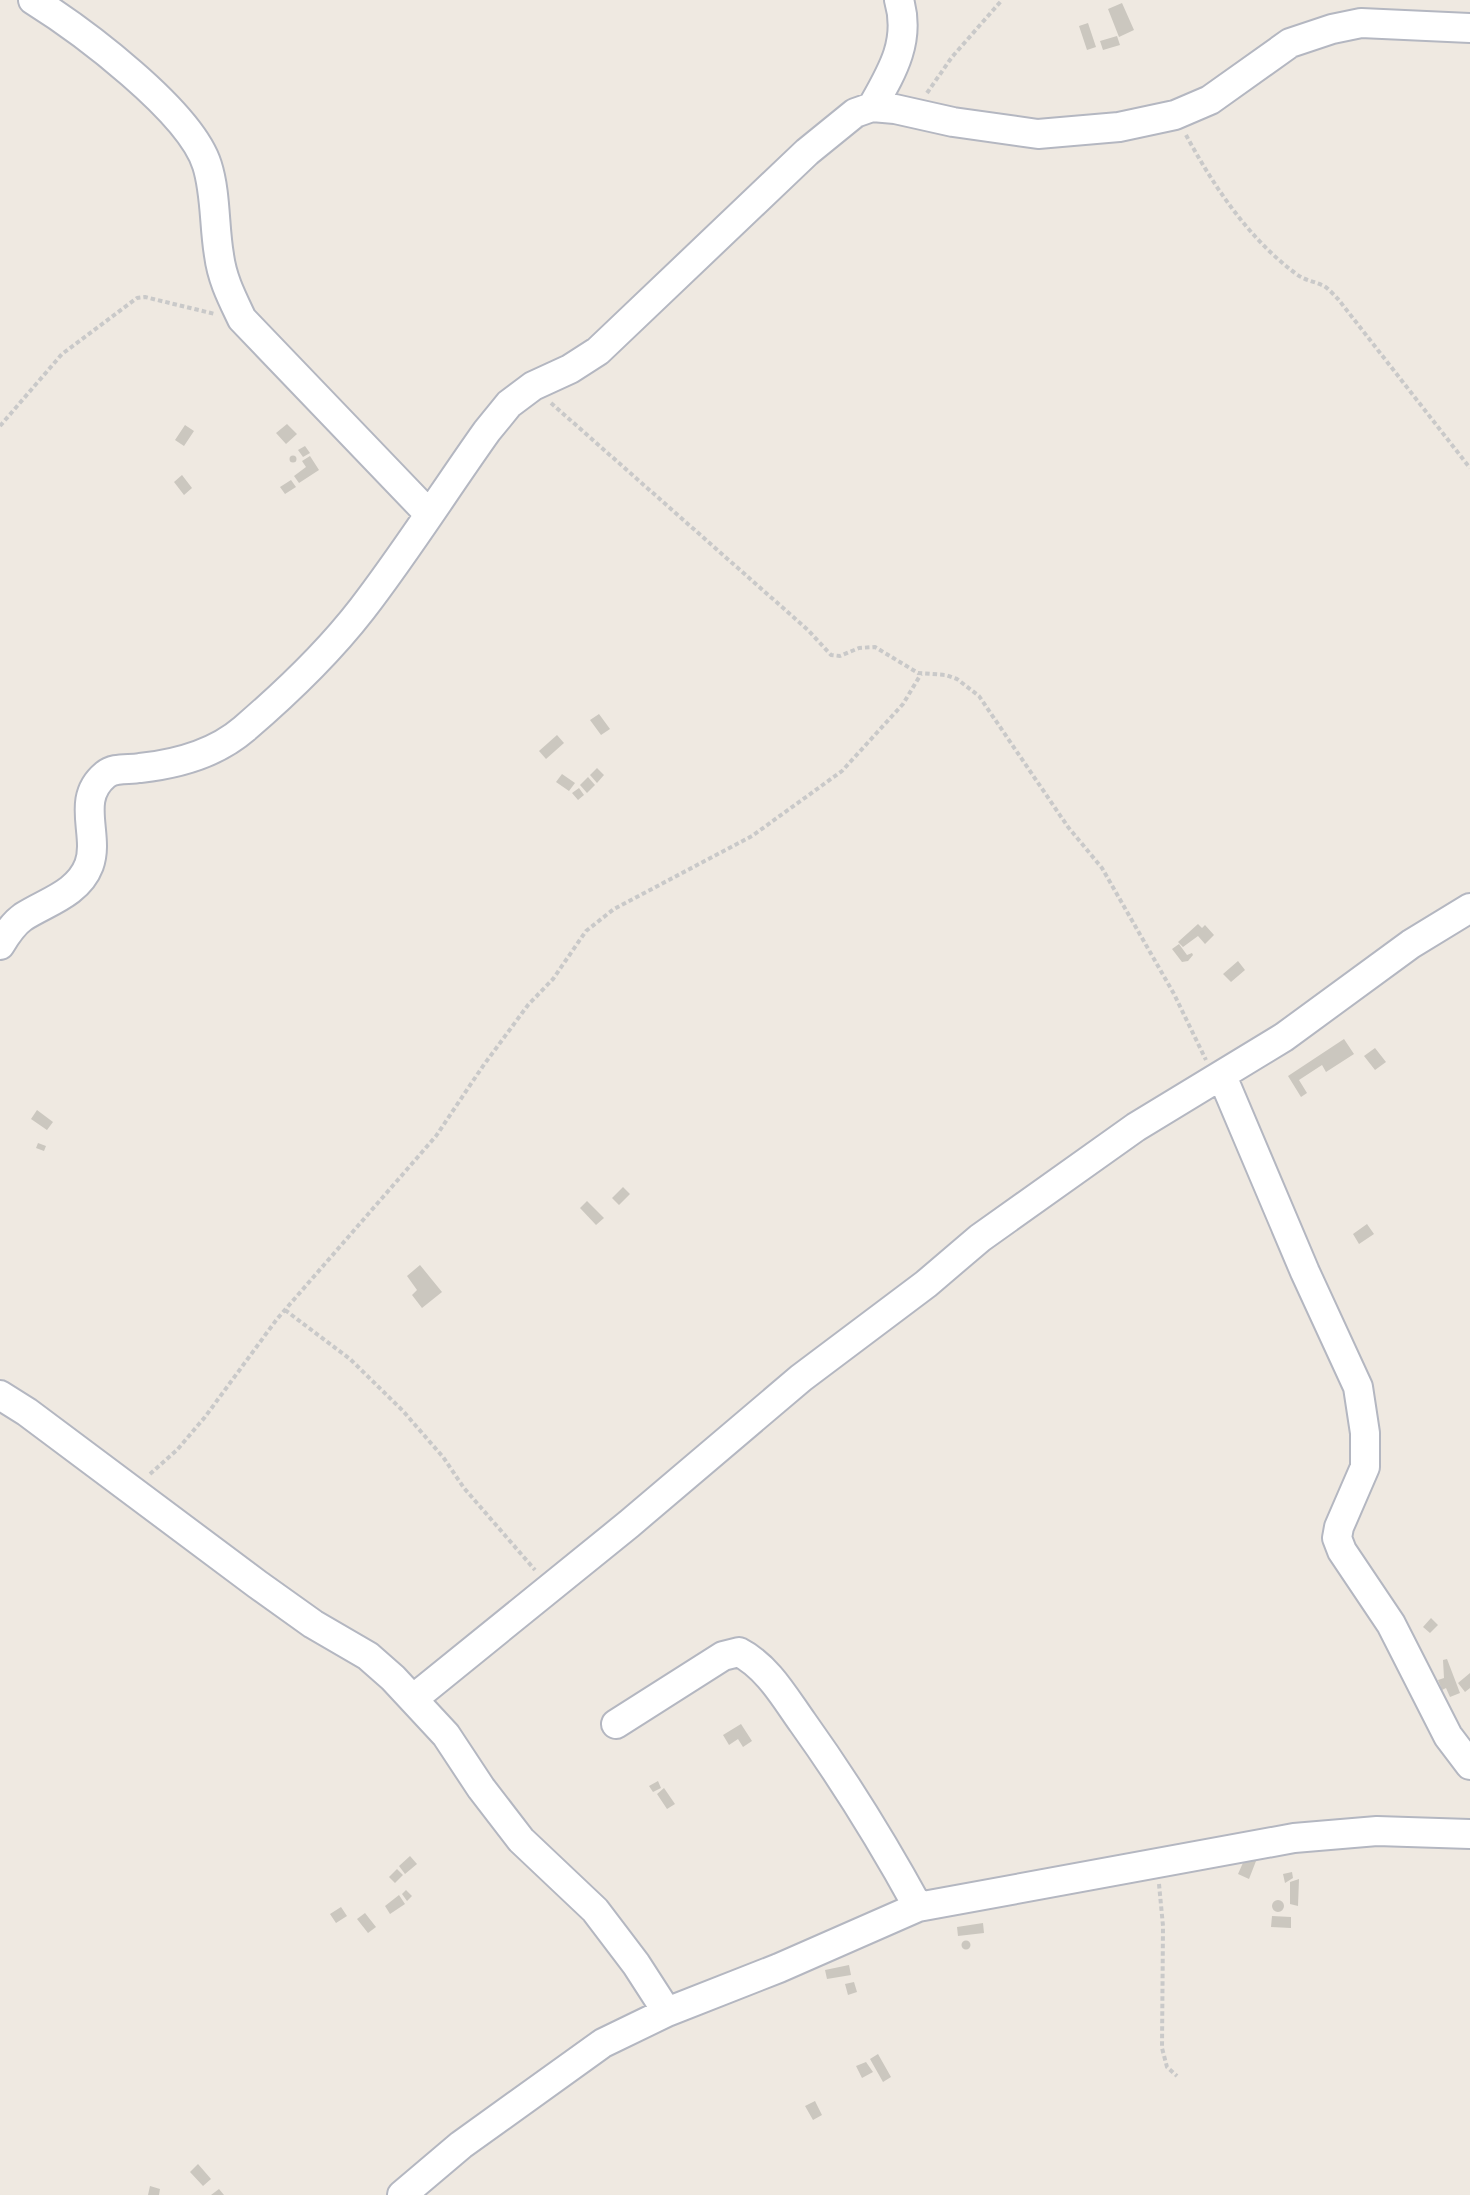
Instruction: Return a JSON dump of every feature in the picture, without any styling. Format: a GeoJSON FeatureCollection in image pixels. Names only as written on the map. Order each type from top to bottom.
{"type":"FeatureCollection","features":[{"type":"Feature","properties":{"kind":"street"},"geometry":{"type":"LineString","coordinates":[[33,0],[61,17],[132,75],[167,106],[193,134],[208,167],[218,254],[225,285],[242,319],[429,514]]}},
{"type":"Feature","properties":{"kind":"street"},"geometry":{"type":"LineString","coordinates":[[872,107],[897,60],[903,38],[904,15],[899,0]]}},
{"type":"Feature","properties":{"kind":"street"},"geometry":{"type":"LineString","coordinates":[[0,945],[21,918],[72,888],[81,879],[89,865],[92,845],[90,798],[105,774],[116,769],[139,769],[200,755],[221,746],[243,730],[306,672],[361,610],[487,431],[509,404],[533,386],[570,369],[598,351],[807,152],[846,119],[872,107],[1038,135],[1119,127],[1175,116],[1210,100],[1290,44],[1332,29],[1361,23],[1470,28]]}},
{"type":"Feature","properties":{"kind":"street"},"geometry":{"type":"LineString","coordinates":[[413,1699],[549,1590],[801,1378],[926,1284],[980,1238],[1136,1126],[1219,1079],[1284,1037],[1441,924],[1470,908]]}},
{"type":"Feature","properties":{"kind":"street"},"geometry":{"type":"LineString","coordinates":[[1219,1079],[1358,1388],[1365,1433],[1365,1467],[1339,1527],[1337,1538],[1342,1551],[1391,1624],[1448,1736],[1470,1765]]}},
{"type":"Feature","properties":{"kind":"street"},"geometry":{"type":"LineString","coordinates":[[0,1395],[27,1412],[313,1624],[368,1656],[413,1699],[446,1735],[481,1788],[520,1840],[550,1865],[602,1918],[636,1964],[667,2012]]}},
{"type":"Feature","properties":{"kind":"street"},"geometry":{"type":"LineString","coordinates":[[616,1724],[723,1656],[740,1652],[751,1658],[772,1680],[835,1768],[873,1826],[918,1907]]}},
{"type":"Feature","properties":{"kind":"street"},"geometry":{"type":"LineString","coordinates":[[402,2195],[461,2145],[603,2043],[667,2012],[779,1968],[918,1907],[1294,1838],[1377,1831],[1470,1834]]}},
{"type":"Feature","properties":{"kind":"path"},"geometry":{"type":"LineString","coordinates":[[911,112],[952,57],[1002,0]]}},
{"type":"Feature","properties":{"kind":"path"},"geometry":{"type":"LineString","coordinates":[[1175,116],[1208,175],[1225,198],[1264,244],[1294,273],[1309,283],[1324,286],[1338,299],[1470,468]]}},
{"type":"Feature","properties":{"kind":"path"},"geometry":{"type":"LineString","coordinates":[[0,426],[62,354],[137,298],[145,297],[242,319]]}},
{"type":"Feature","properties":{"kind":"path"},"geometry":{"type":"LineString","coordinates":[[533,386],[800,623],[831,655],[840,656],[859,648],[875,648],[921,674],[946,675],[968,685],[988,708],[1068,827],[1102,868],[1174,994],[1219,1079]]}},
{"type":"Feature","properties":{"kind":"path"},"geometry":{"type":"LineString","coordinates":[[134,1491],[205,1417],[285,1310],[436,1136],[483,1066],[528,1005],[553,979],[586,931],[614,909],[752,836],[842,771],[903,704],[921,674]]}},
{"type":"Feature","properties":{"kind":"path"},"geometry":{"type":"LineString","coordinates":[[285,1310],[350,1359],[403,1411],[443,1457],[464,1488],[529,1562],[549,1590]]}},
{"type":"Feature","properties":{"kind":"path"},"geometry":{"type":"LineString","coordinates":[[1157,1864],[1163,1926],[1162,2048],[1167,2067],[1178,2076]]}},
{"type":"Feature","properties":{"kind":"building"},"geometry":{"type":"Polygon","coordinates":[[[1122,3],[1134,30],[1119,37],[1108,9],[1122,3]]]}},
{"type":"Feature","properties":{"kind":"building"},"geometry":{"type":"Polygon","coordinates":[[[1088,23],[1096,47],[1087,50],[1079,26],[1088,23]]]}},
{"type":"Feature","properties":{"kind":"building"},"geometry":{"type":"Polygon","coordinates":[[[1117,36],[1120,45],[1103,50],[1100,41],[1117,36]]]}},
{"type":"Feature","properties":{"kind":"building"},"geometry":{"type":"Polygon","coordinates":[[[287,424],[297,434],[286,444],[276,433],[287,424]]]}},
{"type":"Feature","properties":{"kind":"building"},"geometry":{"type":"Polygon","coordinates":[[[185,425],[194,431],[184,446],[175,440],[185,425]]]}},
{"type":"Feature","properties":{"kind":"building"},"geometry":{"type":"Polygon","coordinates":[[[305,446],[310,453],[303,457],[298,450],[305,446]]]}},
{"type":"Feature","properties":{"kind":"building"},"geometry":{"type":"Polygon","coordinates":[[[293,456],[296,459],[293,462],[290,459],[293,456]]]}},
{"type":"Feature","properties":{"kind":"building"},"geometry":{"type":"Polygon","coordinates":[[[310,456],[319,470],[299,483],[294,476],[306,467],[302,461],[310,456]]]}},
{"type":"Feature","properties":{"kind":"building"},"geometry":{"type":"Polygon","coordinates":[[[182,475],[192,488],[184,495],[174,482],[182,475]]]}},
{"type":"Feature","properties":{"kind":"building"},"geometry":{"type":"Polygon","coordinates":[[[291,480],[296,487],[285,494],[280,487],[291,480]]]}},
{"type":"Feature","properties":{"kind":"building"},"geometry":{"type":"Polygon","coordinates":[[[599,714],[610,729],[601,735],[590,720],[599,714]]]}},
{"type":"Feature","properties":{"kind":"building"},"geometry":{"type":"Polygon","coordinates":[[[557,735],[564,743],[546,759],[539,751],[557,735]]]}},
{"type":"Feature","properties":{"kind":"building"},"geometry":{"type":"Polygon","coordinates":[[[597,768],[604,775],[597,783],[590,775],[597,768]]]}},
{"type":"Feature","properties":{"kind":"building"},"geometry":{"type":"Polygon","coordinates":[[[562,774],[575,783],[569,791],[556,782],[562,774]]]}},
{"type":"Feature","properties":{"kind":"building"},"geometry":{"type":"Polygon","coordinates":[[[588,777],[595,785],[587,793],[580,785],[588,777]]]}},
{"type":"Feature","properties":{"kind":"building"},"geometry":{"type":"Polygon","coordinates":[[[579,788],[584,795],[578,800],[572,793],[579,788]]]}},
{"type":"Feature","properties":{"kind":"building"},"geometry":{"type":"Polygon","coordinates":[[[1198,924],[1202,928],[1205,925],[1214,935],[1205,944],[1198,936],[1183,947],[1178,942],[1198,924]]]}},
{"type":"Feature","properties":{"kind":"building"},"geometry":{"type":"Polygon","coordinates":[[[1179,944],[1187,955],[1192,953],[1188,961],[1182,962],[1172,949],[1179,944]]]}},
{"type":"Feature","properties":{"kind":"building"},"geometry":{"type":"Polygon","coordinates":[[[1238,961],[1245,970],[1231,982],[1223,974],[1238,961]]]}},
{"type":"Feature","properties":{"kind":"building"},"geometry":{"type":"Polygon","coordinates":[[[1344,1039],[1354,1054],[1326,1072],[1322,1065],[1299,1080],[1307,1093],[1301,1097],[1288,1076],[1344,1039]]]}},
{"type":"Feature","properties":{"kind":"building"},"geometry":{"type":"Polygon","coordinates":[[[1375,1048],[1386,1062],[1375,1070],[1364,1056],[1375,1048]]]}},
{"type":"Feature","properties":{"kind":"building"},"geometry":{"type":"Polygon","coordinates":[[[37,1110],[53,1122],[47,1130],[31,1119],[37,1110]]]}},
{"type":"Feature","properties":{"kind":"building"},"geometry":{"type":"Polygon","coordinates":[[[38,1143],[46,1146],[44,1151],[36,1148],[38,1143]]]}},
{"type":"Feature","properties":{"kind":"building"},"geometry":{"type":"Polygon","coordinates":[[[623,1187],[630,1194],[619,1205],[612,1198],[623,1187]]]}},
{"type":"Feature","properties":{"kind":"building"},"geometry":{"type":"Polygon","coordinates":[[[587,1201],[604,1218],[596,1225],[580,1208],[587,1201]]]}},
{"type":"Feature","properties":{"kind":"building"},"geometry":{"type":"Polygon","coordinates":[[[1367,1224],[1374,1234],[1359,1244],[1353,1234],[1367,1224]]]}},
{"type":"Feature","properties":{"kind":"building"},"geometry":{"type":"Polygon","coordinates":[[[420,1265],[442,1292],[422,1308],[412,1295],[417,1290],[407,1276],[420,1265]]]}},
{"type":"Feature","properties":{"kind":"building"},"geometry":{"type":"Polygon","coordinates":[[[1431,1618],[1438,1625],[1430,1633],[1423,1627],[1431,1618]]]}},
{"type":"Feature","properties":{"kind":"building"},"geometry":{"type":"Polygon","coordinates":[[[1447,1659],[1460,1693],[1450,1697],[1446,1688],[1442,1690],[1438,1680],[1444,1678],[1443,1660],[1447,1659]]]}},
{"type":"Feature","properties":{"kind":"building"},"geometry":{"type":"Polygon","coordinates":[[[1470,1673],[1470,1688],[1465,1692],[1458,1683],[1470,1673]]]}},
{"type":"Feature","properties":{"kind":"building"},"geometry":{"type":"Polygon","coordinates":[[[741,1724],[752,1741],[743,1747],[738,1739],[729,1745],[723,1735],[741,1724]]]}},
{"type":"Feature","properties":{"kind":"building"},"geometry":{"type":"Polygon","coordinates":[[[658,1781],[661,1788],[653,1792],[649,1786],[658,1781]]]}},
{"type":"Feature","properties":{"kind":"building"},"geometry":{"type":"Polygon","coordinates":[[[664,1788],[675,1804],[667,1809],[657,1794],[664,1788]]]}},
{"type":"Feature","properties":{"kind":"building"},"geometry":{"type":"Polygon","coordinates":[[[410,1856],[417,1864],[405,1874],[399,1866],[410,1856]]]}},
{"type":"Feature","properties":{"kind":"building"},"geometry":{"type":"Polygon","coordinates":[[[1246,1856],[1256,1861],[1249,1879],[1238,1874],[1246,1856]]]}},
{"type":"Feature","properties":{"kind":"building"},"geometry":{"type":"Polygon","coordinates":[[[397,1869],[403,1875],[395,1883],[389,1877],[397,1869]]]}},
{"type":"Feature","properties":{"kind":"building"},"geometry":{"type":"Polygon","coordinates":[[[1292,1872],[1293,1878],[1285,1883],[1283,1874],[1292,1872]]]}},
{"type":"Feature","properties":{"kind":"building"},"geometry":{"type":"Polygon","coordinates":[[[1299,1879],[1298,1906],[1290,1904],[1290,1882],[1299,1879]]]}},
{"type":"Feature","properties":{"kind":"building"},"geometry":{"type":"Polygon","coordinates":[[[406,1890],[412,1896],[407,1901],[402,1894],[406,1890]]]}},
{"type":"Feature","properties":{"kind":"building"},"geometry":{"type":"Polygon","coordinates":[[[399,1895],[405,1904],[390,1914],[385,1906],[399,1895]]]}},
{"type":"Feature","properties":{"kind":"building"},"geometry":{"type":"Polygon","coordinates":[[[1280,1900],[1283,1901],[1283,1911],[1276,1912],[1273,1911],[1272,1904],[1273,1901],[1280,1900]]]}},
{"type":"Feature","properties":{"kind":"building"},"geometry":{"type":"Polygon","coordinates":[[[341,1907],[347,1916],[336,1923],[330,1914],[341,1907]]]}},
{"type":"Feature","properties":{"kind":"building"},"geometry":{"type":"Polygon","coordinates":[[[365,1913],[376,1927],[368,1933],[357,1919],[365,1913]]]}},
{"type":"Feature","properties":{"kind":"building"},"geometry":{"type":"Polygon","coordinates":[[[1272,1916],[1291,1917],[1291,1928],[1271,1927],[1272,1916]]]}},
{"type":"Feature","properties":{"kind":"building"},"geometry":{"type":"Polygon","coordinates":[[[983,1923],[984,1933],[958,1936],[957,1927],[983,1923]]]}},
{"type":"Feature","properties":{"kind":"building"},"geometry":{"type":"Polygon","coordinates":[[[966,1941],[970,1945],[966,1949],[962,1945],[966,1941]]]}},
{"type":"Feature","properties":{"kind":"building"},"geometry":{"type":"Polygon","coordinates":[[[849,1965],[851,1975],[827,1979],[825,1970],[849,1965]]]}},
{"type":"Feature","properties":{"kind":"building"},"geometry":{"type":"Polygon","coordinates":[[[854,1982],[857,1992],[848,1995],[845,1984],[854,1982]]]}},
{"type":"Feature","properties":{"kind":"building"},"geometry":{"type":"Polygon","coordinates":[[[878,2054],[891,2077],[883,2082],[870,2059],[878,2054]]]}},
{"type":"Feature","properties":{"kind":"building"},"geometry":{"type":"Polygon","coordinates":[[[866,2062],[873,2072],[862,2078],[856,2066],[866,2062]]]}},
{"type":"Feature","properties":{"kind":"building"},"geometry":{"type":"Polygon","coordinates":[[[815,2101],[822,2115],[813,2120],[805,2106],[815,2101]]]}},
{"type":"Feature","properties":{"kind":"building"},"geometry":{"type":"Polygon","coordinates":[[[198,2164],[211,2179],[203,2186],[190,2172],[198,2164]]]}},
{"type":"Feature","properties":{"kind":"building"},"geometry":{"type":"Polygon","coordinates":[[[150,2186],[160,2189],[159,2195],[148,2195],[150,2186]]]}},
{"type":"Feature","properties":{"kind":"building"},"geometry":{"type":"Polygon","coordinates":[[[219,2189],[224,2195],[211,2195],[219,2189]]]}}]}
